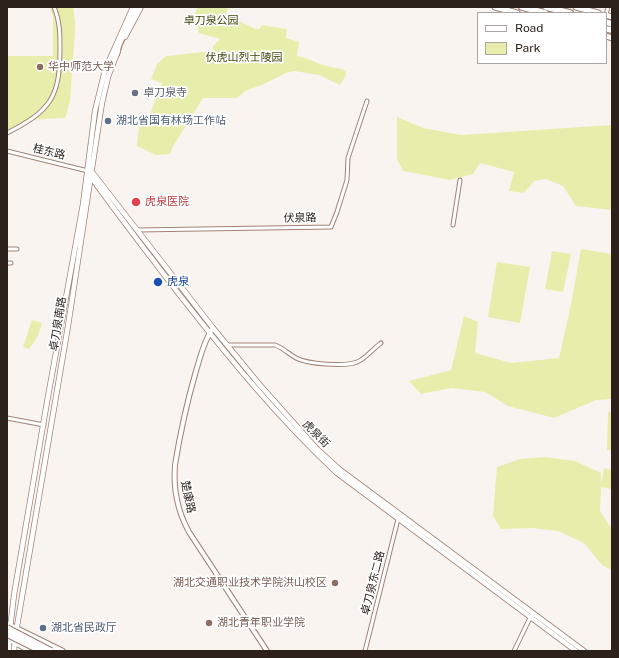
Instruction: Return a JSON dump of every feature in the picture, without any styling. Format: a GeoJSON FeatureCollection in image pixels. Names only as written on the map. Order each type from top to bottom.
{"type":"FeatureCollection","features":[{"type":"Feature","properties":{"kind":"highway"},"geometry":{"type":"LineString","coordinates":[[116,54],[134,7]]}},
{"type":"Feature","properties":{"kind":"highway"},"geometry":{"type":"LineString","coordinates":[[522,7],[541,12]]}},
{"type":"Feature","properties":{"kind":"highway"},"geometry":{"type":"LineString","coordinates":[[546,7],[566,12]]}},
{"type":"Feature","properties":{"kind":"highway"},"geometry":{"type":"LineString","coordinates":[[8,626],[51,651]]}},
{"type":"Feature","properties":{"kind":"highway"},"geometry":{"type":"LineString","coordinates":[[8,637],[41,651]]}},
{"type":"Feature","properties":{"kind":"main road","name":"卓刀泉南路"},"geometry":{"type":"LineString","coordinates":[[14,651],[89,191],[95,111],[101,82],[111,54],[134,7]]}},
{"type":"Feature","properties":{"kind":"main road","name":"卓刀泉南路"},"geometry":{"type":"LineString","coordinates":[[8,651],[8,626],[102,103],[108,77],[116,54],[141,7]]}},
{"type":"Feature","properties":{"kind":"main road"},"geometry":{"type":"LineString","coordinates":[[495,7],[513,12]]}},
{"type":"Feature","properties":{"kind":"main road"},"geometry":{"type":"LineString","coordinates":[[576,7],[594,12]]}},
{"type":"Feature","properties":{"kind":"main road","name":"虎泉街"},"geometry":{"type":"LineString","coordinates":[[90,171],[137,230],[211,330],[227,345],[289,419],[317,449],[339,469],[576,651]]}},
{"type":"Feature","properties":{"kind":"main road","name":"虎泉街"},"geometry":{"type":"LineString","coordinates":[[91,177],[211,330],[287,423],[314,452],[337,473],[398,519],[532,616],[584,651]]}},
{"type":"Feature","properties":{"kind":"main road"},"geometry":{"type":"LineString","coordinates":[[89,191],[96,190],[102,192]]}},
{"type":"Feature","properties":{"kind":"main road"},"geometry":{"type":"LineString","coordinates":[[8,626],[17,628],[62,651]]}},
{"type":"Feature","properties":{"kind":"main road"},"geometry":{"type":"LineString","coordinates":[[8,637],[31,651]]}},
{"type":"Feature","properties":{"kind":"street"},"geometry":{"type":"LineString","coordinates":[[7,133],[28,122],[41,112],[57,88],[60,68],[60,30],[54,7]]}},
{"type":"Feature","properties":{"kind":"street","name":"伏泉路"},"geometry":{"type":"LineString","coordinates":[[137,230],[331,227],[346,180],[348,158],[367,101]]}},
{"type":"Feature","properties":{"kind":"street","name":"桂东路"},"geometry":{"type":"LineString","coordinates":[[7,151],[90,171]]}},
{"type":"Feature","properties":{"kind":"street"},"geometry":{"type":"LineString","coordinates":[[453,225],[460,180]]}},
{"type":"Feature","properties":{"kind":"street"},"geometry":{"type":"LineString","coordinates":[[7,249],[17,249]]}},
{"type":"Feature","properties":{"kind":"street","name":"楚康路"},"geometry":{"type":"LineString","coordinates":[[211,330],[201,355],[190,393],[174,475],[176,494],[183,520],[191,537],[267,651]]}},
{"type":"Feature","properties":{"kind":"street"},"geometry":{"type":"LineString","coordinates":[[227,345],[275,345],[297,358],[308,362],[350,364],[358,362],[381,343]]}},
{"type":"Feature","properties":{"kind":"street"},"geometry":{"type":"LineString","coordinates":[[7,418],[44,425]]}},
{"type":"Feature","properties":{"kind":"street","name":"卓刀泉东二路"},"geometry":{"type":"LineString","coordinates":[[365,651],[398,519]]}},
{"type":"Feature","properties":{"kind":"street"},"geometry":{"type":"LineString","coordinates":[[514,651],[532,616]]}},
{"type":"Feature","properties":{"kind":"green space"},"geometry":{"type":"Polygon","coordinates":[[[50,7],[73,7],[75,21],[70,101],[65,118],[26,120],[7,132],[7,56],[53,56],[53,16],[50,7]]]}},
{"type":"Feature","properties":{"kind":"green space","name":"伏虎山烈士陵园"},"geometry":{"type":"Polygon","coordinates":[[[198,7],[228,7],[225,19],[232,18],[256,29],[259,29],[262,25],[287,29],[286,38],[299,42],[297,56],[341,69],[346,72],[346,75],[340,85],[319,75],[294,71],[245,91],[237,98],[203,98],[172,148],[170,154],[156,155],[137,146],[139,127],[133,124],[134,120],[149,117],[162,83],[151,79],[157,64],[166,56],[213,51],[213,46],[220,39],[199,33],[197,24],[195,23],[195,13],[198,7]]]}},
{"type":"Feature","properties":{"kind":"green space"},"geometry":{"type":"Polygon","coordinates":[[[397,117],[423,128],[461,135],[612,125],[612,210],[576,206],[563,186],[546,179],[534,181],[524,193],[509,191],[514,172],[480,163],[473,174],[450,180],[403,171],[397,159],[397,117]]]}},
{"type":"Feature","properties":{"kind":"green space"},"geometry":{"type":"Polygon","coordinates":[[[581,249],[612,254],[612,399],[596,400],[554,418],[508,406],[485,392],[451,388],[421,394],[409,381],[451,370],[464,316],[478,322],[475,353],[511,363],[559,358],[581,249]]]}},
{"type":"Feature","properties":{"kind":"green space"},"geometry":{"type":"Polygon","coordinates":[[[552,251],[571,254],[563,292],[545,289],[552,251]]]}},
{"type":"Feature","properties":{"kind":"green space"},"geometry":{"type":"Polygon","coordinates":[[[497,262],[530,267],[520,323],[488,317],[497,262]]]}},
{"type":"Feature","properties":{"kind":"green space"},"geometry":{"type":"Polygon","coordinates":[[[32,320],[42,323],[37,338],[29,349],[23,347],[32,320]]]}},
{"type":"Feature","properties":{"kind":"green space"},"geometry":{"type":"Polygon","coordinates":[[[608,412],[612,412],[612,450],[607,450],[608,412]]]}},
{"type":"Feature","properties":{"kind":"green space"},"geometry":{"type":"Polygon","coordinates":[[[544,457],[575,461],[601,473],[601,484],[604,468],[612,470],[612,489],[601,487],[600,511],[612,529],[612,570],[602,565],[584,543],[558,531],[532,528],[501,529],[493,516],[497,467],[520,459],[544,457]]]}},
{"type":"Feature","properties":{"kind":"place","name":"华中师范大学"},"geometry":{"type":"Point","coordinates":[40,67]}},
{"type":"Feature","properties":{"kind":"place","name":"卓刀泉寺"},"geometry":{"type":"Point","coordinates":[135,93]}},
{"type":"Feature","properties":{"kind":"place","name":"湖北省国有林场工作站"},"geometry":{"type":"Point","coordinates":[108,121]}},
{"type":"Feature","properties":{"kind":"place","name":"虎泉医院"},"geometry":{"type":"Point","coordinates":[136,202]}},
{"type":"Feature","properties":{"kind":"place","name":"虎泉"},"geometry":{"type":"Point","coordinates":[158,282]}},
{"type":"Feature","properties":{"kind":"place","name":"湖北交通职业技术学院洪山校区"},"geometry":{"type":"Point","coordinates":[335,583]}},
{"type":"Feature","properties":{"kind":"place","name":"湖北青年职业学院"},"geometry":{"type":"Point","coordinates":[209,623]}},
{"type":"Feature","properties":{"kind":"place","name":"湖北省民政厅"},"geometry":{"type":"Point","coordinates":[43,628]}},
{"type":"Feature","properties":{"kind":"park label","name":"卓刀泉公园"},"geometry":{"type":"Point","coordinates":[211,21]}}]}
